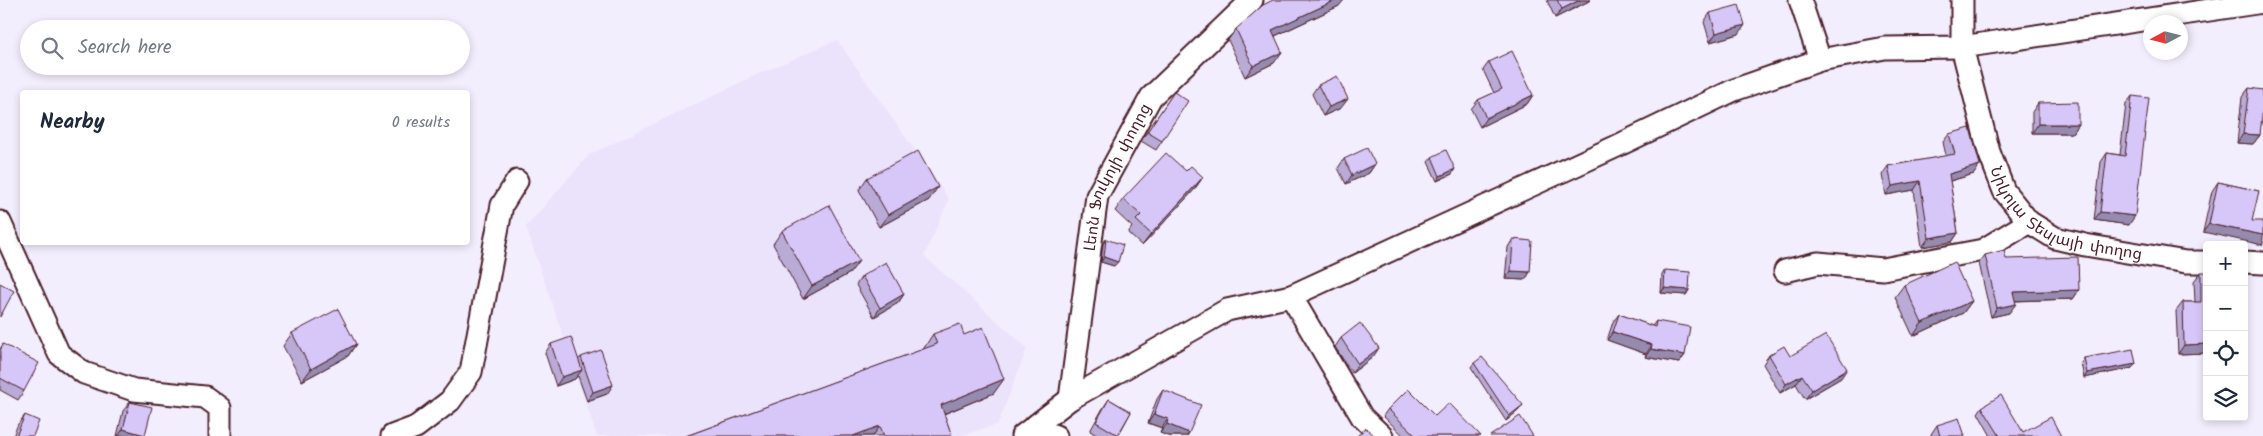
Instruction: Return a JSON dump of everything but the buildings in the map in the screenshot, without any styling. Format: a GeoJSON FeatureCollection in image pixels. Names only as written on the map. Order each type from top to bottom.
{"type":"FeatureCollection","features":[{"type":"Feature","properties":{"kind":"street","name":"Լեոն Ֆուկոյի փողոց"},"geometry":{"type":"LineString","coordinates":[[1070,399],[1097,196],[1151,96],[1252,0]]}},
{"type":"Feature","properties":{"kind":"street"},"geometry":{"type":"LineString","coordinates":[[1800,0],[1820,60]]}},
{"type":"Feature","properties":{"kind":"street"},"geometry":{"type":"LineString","coordinates":[[1962,0],[1962,46]]}},
{"type":"Feature","properties":{"kind":"street"},"geometry":{"type":"LineString","coordinates":[[1028,432],[1070,399],[1227,310],[1292,296],[1734,90],[1820,60],[1885,48],[1962,46],[2263,2]]}},
{"type":"Feature","properties":{"kind":"street","name":"Նիկոլա Տեսլայի փողոց"},"geometry":{"type":"LineString","coordinates":[[1962,46],[1989,152],[2004,191],[2029,222],[2055,238],[2085,245],[2186,262],[2203,262]]}},
{"type":"Feature","properties":{"kind":"street"},"geometry":{"type":"LineString","coordinates":[[392,436],[416,426],[450,401],[471,372],[502,205],[517,181]]}},
{"type":"Feature","properties":{"kind":"street"},"geometry":{"type":"LineString","coordinates":[[0,222],[59,354],[84,373],[134,390],[205,397],[220,408],[220,436]]}},
{"type":"Feature","properties":{"kind":"street"},"geometry":{"type":"LineString","coordinates":[[1785,271],[1818,262],[1883,268],[1983,250],[2029,222]]}},
{"type":"Feature","properties":{"kind":"street"},"geometry":{"type":"LineString","coordinates":[[2248,262],[2263,263]]}},
{"type":"Feature","properties":{"kind":"street"},"geometry":{"type":"LineString","coordinates":[[1292,296],[1362,417],[1382,436]]}},
{"type":"Feature","properties":{"kind":"street"},"geometry":{"type":"LineString","coordinates":[[1028,432],[1056,436]]}},
{"type":"Feature","properties":{"kind":"shaded area"},"geometry":{"type":"Polygon","coordinates":[[[837,40],[949,199],[924,256],[1027,348],[998,424],[960,436],[597,436],[526,227],[589,155],[754,76],[837,40]]]}}]}
